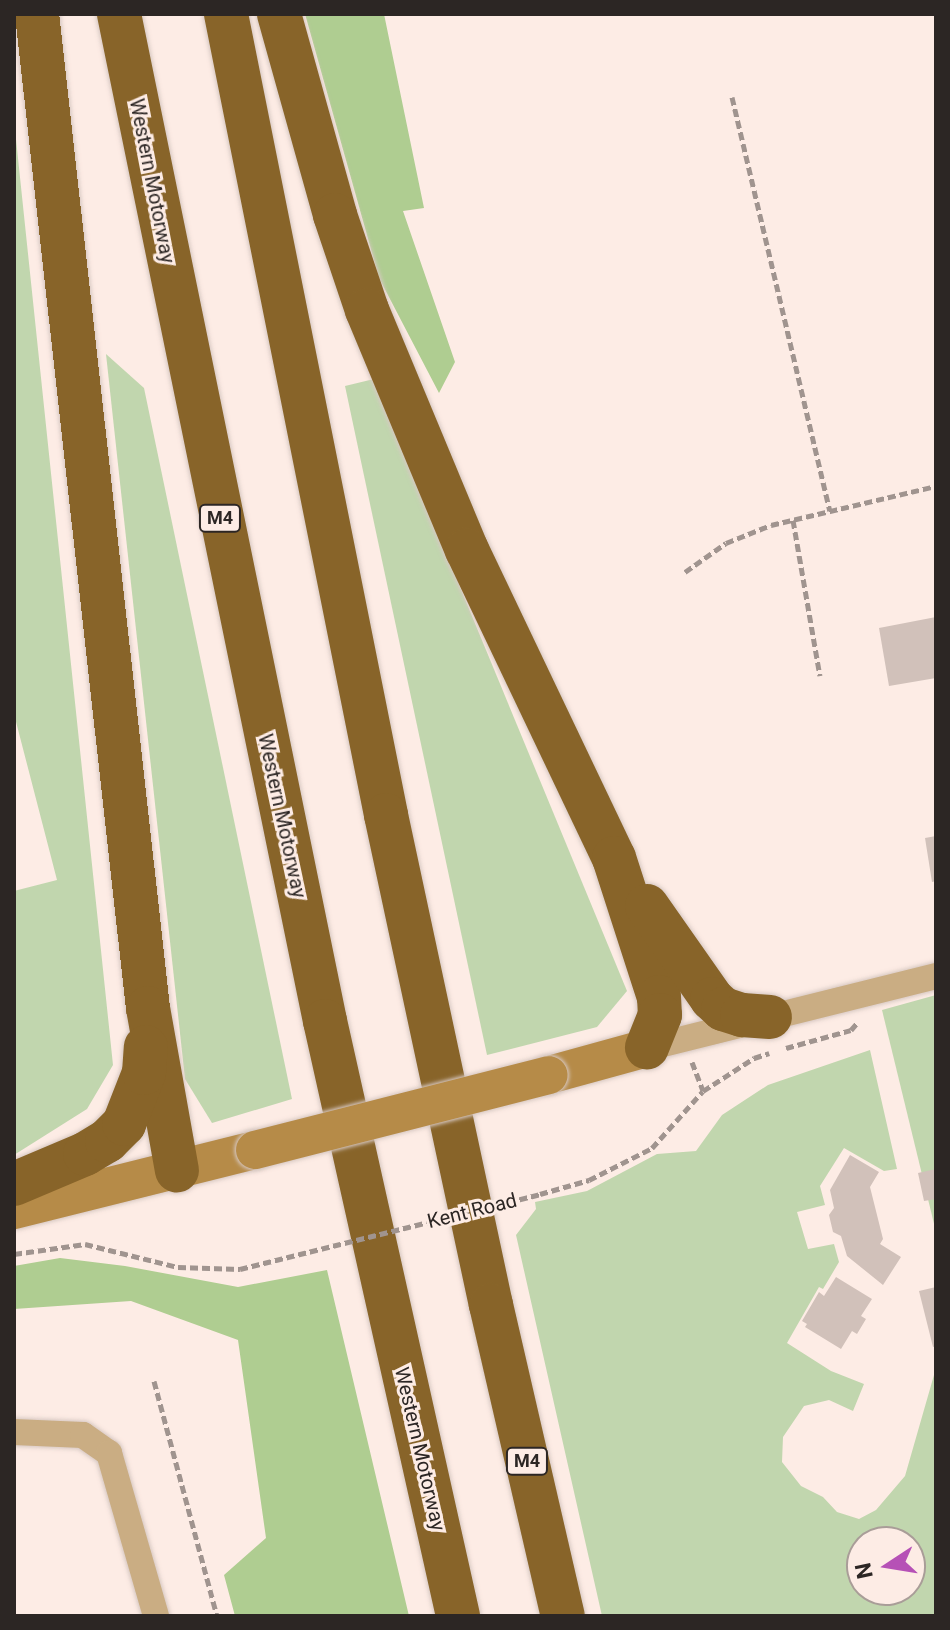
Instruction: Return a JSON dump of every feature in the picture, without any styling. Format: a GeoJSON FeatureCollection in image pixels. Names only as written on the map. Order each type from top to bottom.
{"type":"FeatureCollection","features":[{"type":"Feature","properties":{"kind":"highway"},"geometry":{"type":"LineString","coordinates":[[37,14],[148,1008],[177,1170]]}},
{"type":"Feature","properties":{"kind":"highway","name":"Western Motorway"},"geometry":{"type":"LineString","coordinates":[[119,14],[321,1006],[458,1616]]}},
{"type":"Feature","properties":{"kind":"highway","name":"M4"},"geometry":{"type":"LineString","coordinates":[[226,14],[389,831],[491,1305],[563,1616]]}},
{"type":"Feature","properties":{"kind":"highway"},"geometry":{"type":"LineString","coordinates":[[279,14],[335,215],[372,323],[467,550],[614,858],[659,997],[660,1015],[647,1048]]}},
{"type":"Feature","properties":{"kind":"highway"},"geometry":{"type":"LineString","coordinates":[[614,858],[712,999],[723,1009],[742,1015],[770,1017]]}},
{"type":"Feature","properties":{"kind":"highway"},"geometry":{"type":"LineString","coordinates":[[14,1184],[85,1154],[107,1141],[124,1124],[144,1073],[148,1008]]}},
{"type":"Feature","properties":{"kind":"main road"},"geometry":{"type":"LineString","coordinates":[[14,1210],[647,1048]]}},
{"type":"Feature","properties":{"kind":"street"},"geometry":{"type":"LineString","coordinates":[[647,1048],[936,976]]}},
{"type":"Feature","properties":{"kind":"street"},"geometry":{"type":"LineString","coordinates":[[14,1432],[83,1435],[109,1453],[156,1616]]}},
{"type":"Feature","properties":{"kind":"path"},"geometry":{"type":"LineString","coordinates":[[732,97],[830,511]]}},
{"type":"Feature","properties":{"kind":"path"},"geometry":{"type":"LineString","coordinates":[[685,572],[726,543],[793,520],[936,486]]}},
{"type":"Feature","properties":{"kind":"path"},"geometry":{"type":"LineString","coordinates":[[793,520],[820,676]]}},
{"type":"Feature","properties":{"kind":"path","name":"Kent Road"},"geometry":{"type":"LineString","coordinates":[[14,1254],[85,1244],[178,1267],[240,1269],[589,1180],[652,1148],[703,1091],[754,1058],[851,1030],[860,1021],[854,996]]}},
{"type":"Feature","properties":{"kind":"path"},"geometry":{"type":"LineString","coordinates":[[154,1381],[217,1616]]}},
{"type":"Feature","properties":{"kind":"green space"},"geometry":{"type":"Polygon","coordinates":[[[305,14],[384,14],[424,208],[403,211],[455,362],[439,393],[379,278],[305,14]]]}},
{"type":"Feature","properties":{"kind":"green space"},"geometry":{"type":"Polygon","coordinates":[[[14,120],[113,1065],[87,1109],[14,1155],[14,891],[57,880],[14,714],[14,120]]]}},
{"type":"Feature","properties":{"kind":"green space"},"geometry":{"type":"Polygon","coordinates":[[[106,354],[144,388],[292,1099],[212,1123],[185,1079],[106,354]]]}},
{"type":"Feature","properties":{"kind":"green space"},"geometry":{"type":"Polygon","coordinates":[[[374,379],[627,991],[597,1027],[487,1055],[345,386],[374,379]]]}},
{"type":"Feature","properties":{"kind":"green space"},"geometry":{"type":"Polygon","coordinates":[[[936,995],[936,1232],[882,1010],[936,995]]]}},
{"type":"Feature","properties":{"kind":"green space"},"geometry":{"type":"Polygon","coordinates":[[[870,1050],[897,1169],[884,1171],[844,1148],[820,1186],[825,1205],[797,1212],[808,1249],[834,1244],[839,1262],[823,1289],[819,1287],[787,1343],[831,1371],[864,1384],[853,1411],[829,1400],[804,1406],[783,1437],[782,1462],[801,1486],[823,1497],[837,1512],[859,1519],[876,1510],[905,1476],[936,1368],[936,1616],[602,1616],[516,1235],[536,1209],[535,1202],[587,1191],[657,1154],[696,1151],[722,1115],[768,1085],[870,1050]]]}},
{"type":"Feature","properties":{"kind":"green space"},"geometry":{"type":"Polygon","coordinates":[[[60,1258],[125,1266],[238,1287],[327,1270],[409,1616],[235,1616],[224,1575],[266,1538],[238,1340],[131,1301],[14,1309],[14,1266],[60,1258]]]}},
{"type":"Feature","properties":{"kind":"building"},"geometry":{"type":"Polygon","coordinates":[[[936,617],[936,678],[889,686],[879,628],[936,617]]]}},
{"type":"Feature","properties":{"kind":"building"},"geometry":{"type":"Polygon","coordinates":[[[936,836],[936,881],[932,882],[925,838],[936,836]]]}},
{"type":"Feature","properties":{"kind":"building"},"geometry":{"type":"Polygon","coordinates":[[[850,1155],[879,1172],[870,1187],[883,1239],[880,1244],[901,1257],[883,1285],[847,1256],[841,1236],[833,1232],[829,1215],[834,1208],[830,1190],[850,1155]]]}},
{"type":"Feature","properties":{"kind":"building"},"geometry":{"type":"Polygon","coordinates":[[[936,1169],[936,1199],[924,1201],[918,1173],[936,1169]]]}},
{"type":"Feature","properties":{"kind":"building"},"geometry":{"type":"Polygon","coordinates":[[[836,1277],[872,1299],[861,1316],[866,1319],[857,1334],[852,1331],[841,1349],[805,1327],[807,1324],[802,1321],[819,1292],[824,1296],[836,1277]]]}},
{"type":"Feature","properties":{"kind":"building"},"geometry":{"type":"Polygon","coordinates":[[[936,1287],[936,1346],[933,1347],[919,1291],[936,1287]]]}}]}
